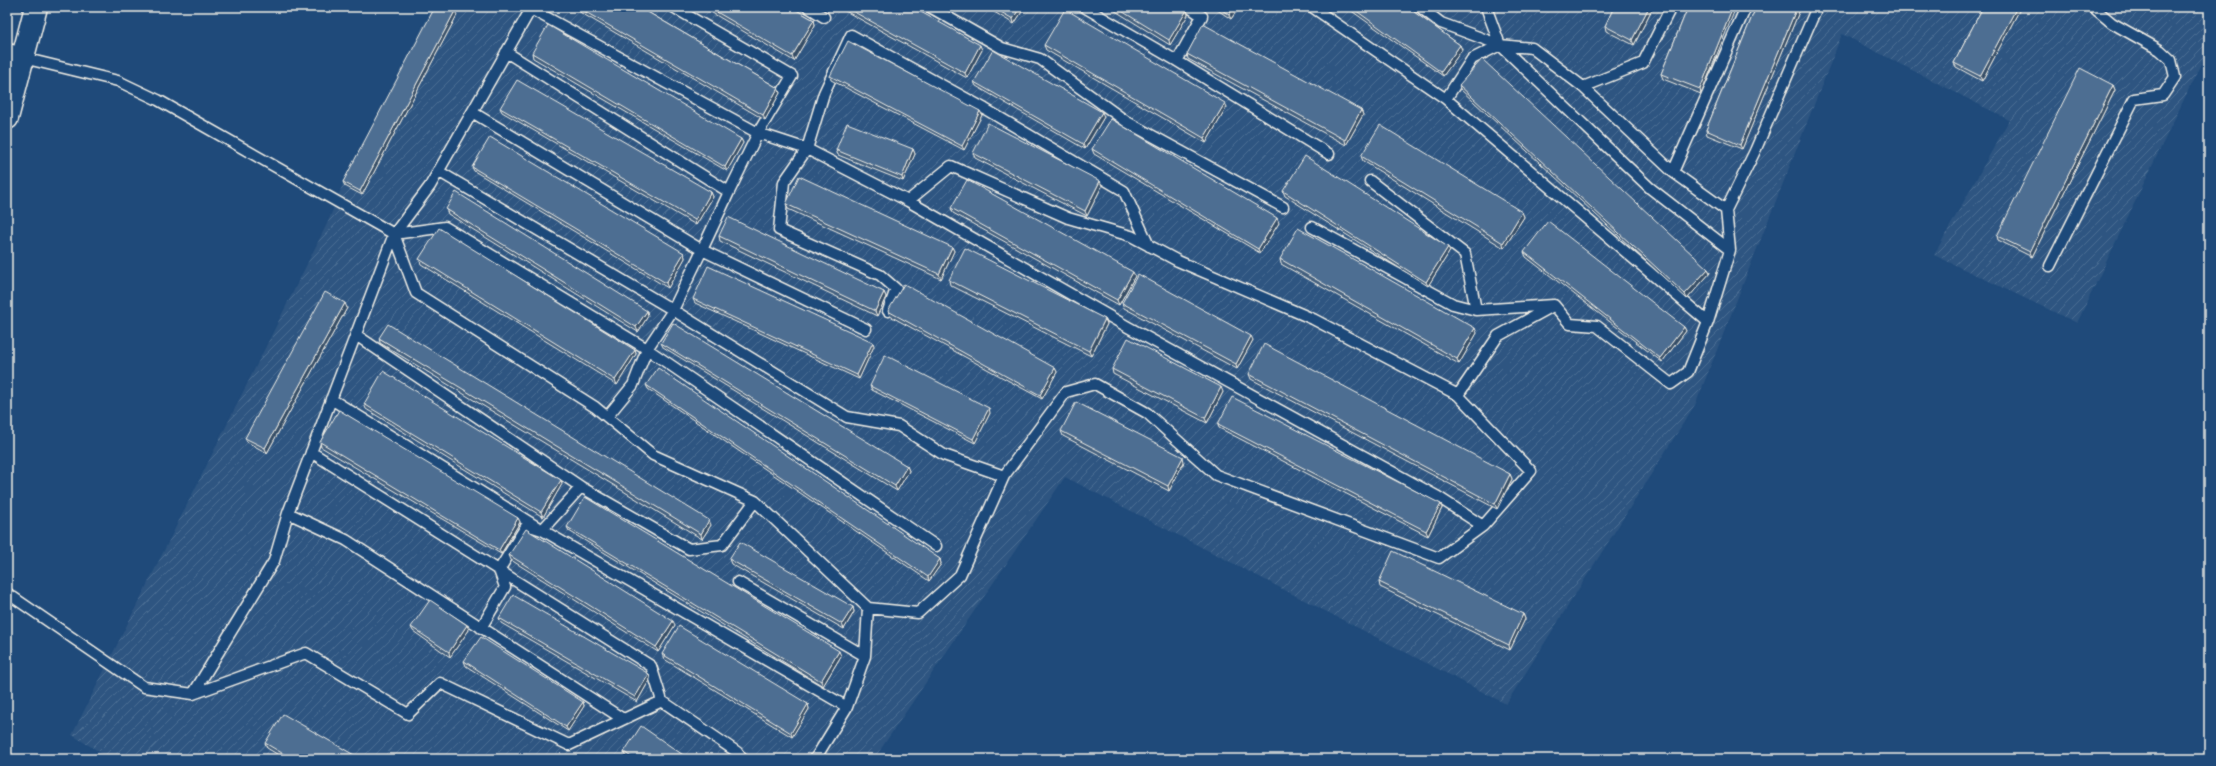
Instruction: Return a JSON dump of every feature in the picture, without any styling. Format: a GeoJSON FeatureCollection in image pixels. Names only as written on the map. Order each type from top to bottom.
{"type":"FeatureCollection","features":[{"type":"Feature","properties":{"kind":"main road"},"geometry":{"type":"LineString","coordinates":[[7,118],[15,56],[36,7]]}},
{"type":"Feature","properties":{"kind":"lane"},"geometry":{"type":"LineString","coordinates":[[607,417],[633,385],[647,349],[673,310],[758,133],[792,76],[673,7]]}},
{"type":"Feature","properties":{"kind":"lane"},"geometry":{"type":"LineString","coordinates":[[808,7],[824,17]]}},
{"type":"Feature","properties":{"kind":"lane"},"geometry":{"type":"LineString","coordinates":[[930,7],[1002,48],[1040,59],[1127,122],[1283,207]]}},
{"type":"Feature","properties":{"kind":"lane"},"geometry":{"type":"LineString","coordinates":[[1084,7],[1177,61],[1329,154]]}},
{"type":"Feature","properties":{"kind":"lane"},"geometry":{"type":"LineString","coordinates":[[1177,61],[1202,16],[1189,7]]}},
{"type":"Feature","properties":{"kind":"lane"},"geometry":{"type":"LineString","coordinates":[[1312,7],[1446,99],[1708,322]]}},
{"type":"Feature","properties":{"kind":"lane"},"geometry":{"type":"LineString","coordinates":[[1420,7],[1441,23],[1500,45],[1532,48],[1583,87],[1673,172],[1726,210]]}},
{"type":"Feature","properties":{"kind":"lane"},"geometry":{"type":"LineString","coordinates":[[1486,7],[1500,45],[1650,188],[1730,250]]}},
{"type":"Feature","properties":{"kind":"lane"},"geometry":{"type":"LineString","coordinates":[[1583,87],[1643,63],[1671,7]]}},
{"type":"Feature","properties":{"kind":"lane"},"geometry":{"type":"LineString","coordinates":[[1673,172],[1746,7]]}},
{"type":"Feature","properties":{"kind":"lane"},"geometry":{"type":"LineString","coordinates":[[1554,305],[1570,324],[1597,326],[1670,384],[1688,372],[1708,322],[1730,250],[1726,210],[1755,151],[1817,7]]}},
{"type":"Feature","properties":{"kind":"lane"},"geometry":{"type":"LineString","coordinates":[[2050,266],[2134,99],[2163,95],[2175,77],[2171,60],[2160,50],[2112,23],[2093,7]]}},
{"type":"Feature","properties":{"kind":"lane"},"geometry":{"type":"LineString","coordinates":[[193,694],[274,561],[288,513],[394,234],[438,171],[531,8],[758,133],[807,149],[908,201],[1128,327],[1438,498],[1483,526]]}},
{"type":"Feature","properties":{"kind":"lane"},"geometry":{"type":"LineString","coordinates":[[888,311],[896,288],[880,275],[779,230],[784,182],[807,149],[824,94],[851,34],[985,109],[1124,191],[1149,246]]}},
{"type":"Feature","properties":{"kind":"lane"},"geometry":{"type":"LineString","coordinates":[[1446,99],[1472,59],[1500,45]]}},
{"type":"Feature","properties":{"kind":"lane"},"geometry":{"type":"LineString","coordinates":[[506,52],[729,192]]}},
{"type":"Feature","properties":{"kind":"lane"},"geometry":{"type":"LineString","coordinates":[[15,56],[118,81],[165,104],[394,234],[445,227],[647,349],[936,546]]}},
{"type":"Feature","properties":{"kind":"lane"},"geometry":{"type":"LineString","coordinates":[[472,112],[702,250],[866,329]]}},
{"type":"Feature","properties":{"kind":"lane"},"geometry":{"type":"LineString","coordinates":[[394,234],[416,293],[595,407],[653,455],[755,501],[868,608],[918,613],[960,575],[1004,476],[1066,392],[1095,384],[1147,413],[1216,475],[1439,558],[1483,526],[1531,471],[1458,395],[1313,318],[1178,261],[1131,236],[1068,218],[951,166],[908,201]]}},
{"type":"Feature","properties":{"kind":"lane"},"geometry":{"type":"LineString","coordinates":[[438,171],[673,310],[847,417],[899,426],[944,455],[1004,476]]}},
{"type":"Feature","properties":{"kind":"lane"},"geometry":{"type":"LineString","coordinates":[[1370,181],[1465,254],[1476,310]]}},
{"type":"Feature","properties":{"kind":"lane"},"geometry":{"type":"LineString","coordinates":[[1312,228],[1453,304],[1476,310],[1554,305]]}},
{"type":"Feature","properties":{"kind":"lane"},"geometry":{"type":"LineString","coordinates":[[1458,395],[1498,336],[1554,305]]}},
{"type":"Feature","properties":{"kind":"lane"},"geometry":{"type":"LineString","coordinates":[[356,335],[581,487],[689,549],[722,545],[755,501]]}},
{"type":"Feature","properties":{"kind":"lane"},"geometry":{"type":"LineString","coordinates":[[331,399],[542,530],[847,707]]}},
{"type":"Feature","properties":{"kind":"lane"},"geometry":{"type":"LineString","coordinates":[[311,452],[652,666],[662,701],[737,752],[742,759]]}},
{"type":"Feature","properties":{"kind":"lane"},"geometry":{"type":"LineString","coordinates":[[542,530],[581,487]]}},
{"type":"Feature","properties":{"kind":"lane"},"geometry":{"type":"LineString","coordinates":[[288,513],[346,540],[623,719]]}},
{"type":"Feature","properties":{"kind":"lane"},"geometry":{"type":"LineString","coordinates":[[499,570],[527,525],[542,530]]}},
{"type":"Feature","properties":{"kind":"lane"},"geometry":{"type":"LineString","coordinates":[[482,628],[505,587],[499,570]]}},
{"type":"Feature","properties":{"kind":"lane"},"geometry":{"type":"LineString","coordinates":[[738,582],[865,656]]}},
{"type":"Feature","properties":{"kind":"lane"},"geometry":{"type":"LineString","coordinates":[[7,593],[144,687],[193,694],[306,653],[408,714],[440,683],[568,745],[662,701]]}},
{"type":"Feature","properties":{"kind":"lane"},"geometry":{"type":"LineString","coordinates":[[815,759],[847,707],[865,656],[868,608]]}},
{"type":"Feature","properties":{"kind":"shaded area"},"geometry":{"type":"Polygon","coordinates":[[[433,7],[2209,7],[2209,47],[2077,323],[1934,255],[2009,120],[1842,34],[1696,403],[1506,704],[1065,477],[874,759],[111,759],[72,735],[328,222],[346,176],[433,7]]]}},
{"type":"Feature","properties":{"kind":"building"},"geometry":{"type":"Polygon","coordinates":[[[435,7],[449,7],[455,11],[360,191],[343,182],[435,7]]]}},
{"type":"Feature","properties":{"kind":"building"},"geometry":{"type":"Polygon","coordinates":[[[577,7],[639,7],[778,88],[763,115],[577,7]]]}},
{"type":"Feature","properties":{"kind":"building"},"geometry":{"type":"Polygon","coordinates":[[[708,7],[791,7],[814,20],[792,56],[708,7]]]}},
{"type":"Feature","properties":{"kind":"building"},"geometry":{"type":"Polygon","coordinates":[[[845,7],[912,7],[980,45],[965,73],[845,7]]]}},
{"type":"Feature","properties":{"kind":"building"},"geometry":{"type":"Polygon","coordinates":[[[992,7],[1020,7],[1013,19],[992,7]]]}},
{"type":"Feature","properties":{"kind":"building"},"geometry":{"type":"Polygon","coordinates":[[[1115,7],[1181,7],[1187,10],[1169,40],[1115,7]]]}},
{"type":"Feature","properties":{"kind":"building"},"geometry":{"type":"Polygon","coordinates":[[[1218,7],[1234,7],[1229,15],[1218,7]]]}},
{"type":"Feature","properties":{"kind":"building"},"geometry":{"type":"Polygon","coordinates":[[[1351,7],[1407,7],[1460,45],[1441,72],[1351,7]]]}},
{"type":"Feature","properties":{"kind":"building"},"geometry":{"type":"Polygon","coordinates":[[[1614,7],[1649,7],[1632,40],[1605,26],[1614,7]]]}},
{"type":"Feature","properties":{"kind":"building"},"geometry":{"type":"Polygon","coordinates":[[[1688,7],[1733,7],[1700,89],[1661,74],[1688,7]]]}},
{"type":"Feature","properties":{"kind":"building"},"geometry":{"type":"Polygon","coordinates":[[[1756,7],[1797,7],[1740,145],[1706,130],[1756,7]]]}},
{"type":"Feature","properties":{"kind":"building"},"geometry":{"type":"Polygon","coordinates":[[[1983,7],[2017,7],[1980,76],[1954,63],[1983,7]]]}},
{"type":"Feature","properties":{"kind":"building"},"geometry":{"type":"Polygon","coordinates":[[[1065,9],[1225,103],[1204,138],[1044,45],[1065,9]]]}},
{"type":"Feature","properties":{"kind":"building"},"geometry":{"type":"Polygon","coordinates":[[[1203,24],[1361,110],[1345,140],[1187,54],[1203,24]]]}},
{"type":"Feature","properties":{"kind":"building"},"geometry":{"type":"Polygon","coordinates":[[[548,25],[741,139],[725,167],[532,53],[548,25]]]}},
{"type":"Feature","properties":{"kind":"building"},"geometry":{"type":"Polygon","coordinates":[[[848,41],[980,111],[962,146],[830,76],[848,41]]]}},
{"type":"Feature","properties":{"kind":"building"},"geometry":{"type":"Polygon","coordinates":[[[993,50],[1102,112],[1083,144],[974,82],[993,50]]]}},
{"type":"Feature","properties":{"kind":"building"},"geometry":{"type":"Polygon","coordinates":[[[1482,59],[1708,269],[1685,294],[1459,85],[1482,59]]]}},
{"type":"Feature","properties":{"kind":"building"},"geometry":{"type":"Polygon","coordinates":[[[2080,68],[2113,85],[2030,252],[1997,236],[2080,68]]]}},
{"type":"Feature","properties":{"kind":"building"},"geometry":{"type":"Polygon","coordinates":[[[517,80],[711,192],[695,220],[500,108],[517,80]]]}},
{"type":"Feature","properties":{"kind":"building"},"geometry":{"type":"Polygon","coordinates":[[[1111,119],[1277,218],[1258,249],[1092,149],[1111,119]]]}},
{"type":"Feature","properties":{"kind":"building"},"geometry":{"type":"Polygon","coordinates":[[[847,123],[913,149],[902,177],[836,150],[847,123]]]}},
{"type":"Feature","properties":{"kind":"building"},"geometry":{"type":"Polygon","coordinates":[[[988,123],[1100,181],[1085,211],[973,153],[988,123]]]}},
{"type":"Feature","properties":{"kind":"building"},"geometry":{"type":"Polygon","coordinates":[[[1380,125],[1522,212],[1503,243],[1361,156],[1380,125]]]}},
{"type":"Feature","properties":{"kind":"building"},"geometry":{"type":"Polygon","coordinates":[[[490,137],[684,253],[666,283],[472,167],[490,137]]]}},
{"type":"Feature","properties":{"kind":"building"},"geometry":{"type":"Polygon","coordinates":[[[1305,156],[1448,247],[1426,282],[1283,191],[1305,156]]]}},
{"type":"Feature","properties":{"kind":"building"},"geometry":{"type":"Polygon","coordinates":[[[799,176],[952,247],[939,274],[786,204],[799,176]]]}},
{"type":"Feature","properties":{"kind":"building"},"geometry":{"type":"Polygon","coordinates":[[[967,180],[1133,272],[1117,300],[951,208],[967,180]]]}},
{"type":"Feature","properties":{"kind":"building"},"geometry":{"type":"Polygon","coordinates":[[[456,192],[647,311],[636,327],[446,209],[456,192]]]}},
{"type":"Feature","properties":{"kind":"building"},"geometry":{"type":"Polygon","coordinates":[[[728,217],[884,292],[875,311],[719,236],[728,217]]]}},
{"type":"Feature","properties":{"kind":"building"},"geometry":{"type":"Polygon","coordinates":[[[1548,221],[1684,327],[1660,358],[1524,252],[1548,221]]]}},
{"type":"Feature","properties":{"kind":"building"},"geometry":{"type":"Polygon","coordinates":[[[439,228],[635,350],[615,380],[419,259],[439,228]]]}},
{"type":"Feature","properties":{"kind":"building"},"geometry":{"type":"Polygon","coordinates":[[[1298,228],[1475,328],[1457,359],[1280,259],[1298,228]]]}},
{"type":"Feature","properties":{"kind":"building"},"geometry":{"type":"Polygon","coordinates":[[[965,248],[1105,319],[1089,351],[949,280],[965,248]]]}},
{"type":"Feature","properties":{"kind":"building"},"geometry":{"type":"Polygon","coordinates":[[[708,266],[873,342],[857,375],[693,299],[708,266]]]}},
{"type":"Feature","properties":{"kind":"building"},"geometry":{"type":"Polygon","coordinates":[[[1138,274],[1251,336],[1236,364],[1122,303],[1138,274]]]}},
{"type":"Feature","properties":{"kind":"building"},"geometry":{"type":"Polygon","coordinates":[[[904,284],[1055,368],[1040,395],[888,311],[904,284]]]}},
{"type":"Feature","properties":{"kind":"building"},"geometry":{"type":"Polygon","coordinates":[[[325,292],[345,303],[265,448],[245,438],[325,292]]]}},
{"type":"Feature","properties":{"kind":"building"},"geometry":{"type":"Polygon","coordinates":[[[673,323],[907,466],[895,486],[661,343],[673,323]]]}},
{"type":"Feature","properties":{"kind":"building"},"geometry":{"type":"Polygon","coordinates":[[[388,324],[709,520],[701,534],[379,338],[388,324]]]}},
{"type":"Feature","properties":{"kind":"building"},"geometry":{"type":"Polygon","coordinates":[[[1128,338],[1221,387],[1205,418],[1112,369],[1128,338]]]}},
{"type":"Feature","properties":{"kind":"building"},"geometry":{"type":"Polygon","coordinates":[[[1264,344],[1510,474],[1495,504],[1249,374],[1264,344]]]}},
{"type":"Feature","properties":{"kind":"building"},"geometry":{"type":"Polygon","coordinates":[[[885,355],[989,408],[973,439],[870,386],[885,355]]]}},
{"type":"Feature","properties":{"kind":"building"},"geometry":{"type":"Polygon","coordinates":[[[658,368],[940,559],[928,577],[646,385],[658,368]]]}},
{"type":"Feature","properties":{"kind":"building"},"geometry":{"type":"Polygon","coordinates":[[[383,371],[561,480],[541,512],[364,404],[383,371]]]}},
{"type":"Feature","properties":{"kind":"building"},"geometry":{"type":"Polygon","coordinates":[[[1232,397],[1441,504],[1426,531],[1218,424],[1232,397]]]}},
{"type":"Feature","properties":{"kind":"building"},"geometry":{"type":"Polygon","coordinates":[[[1076,402],[1183,457],[1168,486],[1061,431],[1076,402]]]}},
{"type":"Feature","properties":{"kind":"building"},"geometry":{"type":"Polygon","coordinates":[[[339,410],[518,518],[499,550],[320,442],[339,410]]]}},
{"type":"Feature","properties":{"kind":"building"},"geometry":{"type":"Polygon","coordinates":[[[585,497],[839,651],[821,681],[567,527],[585,497]]]}},
{"type":"Feature","properties":{"kind":"building"},"geometry":{"type":"Polygon","coordinates":[[[526,529],[673,621],[656,647],[509,555],[526,529]]]}},
{"type":"Feature","properties":{"kind":"building"},"geometry":{"type":"Polygon","coordinates":[[[740,542],[853,607],[842,624],[729,559],[740,542]]]}},
{"type":"Feature","properties":{"kind":"building"},"geometry":{"type":"Polygon","coordinates":[[[1393,551],[1523,614],[1509,645],[1379,582],[1393,551]]]}},
{"type":"Feature","properties":{"kind":"building"},"geometry":{"type":"Polygon","coordinates":[[[513,595],[649,674],[635,697],[499,618],[513,595]]]}},
{"type":"Feature","properties":{"kind":"building"},"geometry":{"type":"Polygon","coordinates":[[[430,600],[467,625],[449,652],[411,627],[430,600]]]}},
{"type":"Feature","properties":{"kind":"building"},"geometry":{"type":"Polygon","coordinates":[[[679,626],[808,704],[791,733],[662,654],[679,626]]]}},
{"type":"Feature","properties":{"kind":"building"},"geometry":{"type":"Polygon","coordinates":[[[481,637],[583,702],[566,727],[464,661],[481,637]]]}},
{"type":"Feature","properties":{"kind":"building"},"geometry":{"type":"Polygon","coordinates":[[[283,714],[361,759],[292,759],[265,743],[283,714]]]}},
{"type":"Feature","properties":{"kind":"building"},"geometry":{"type":"Polygon","coordinates":[[[641,726],[689,759],[634,759],[624,752],[641,726]]]}}]}
